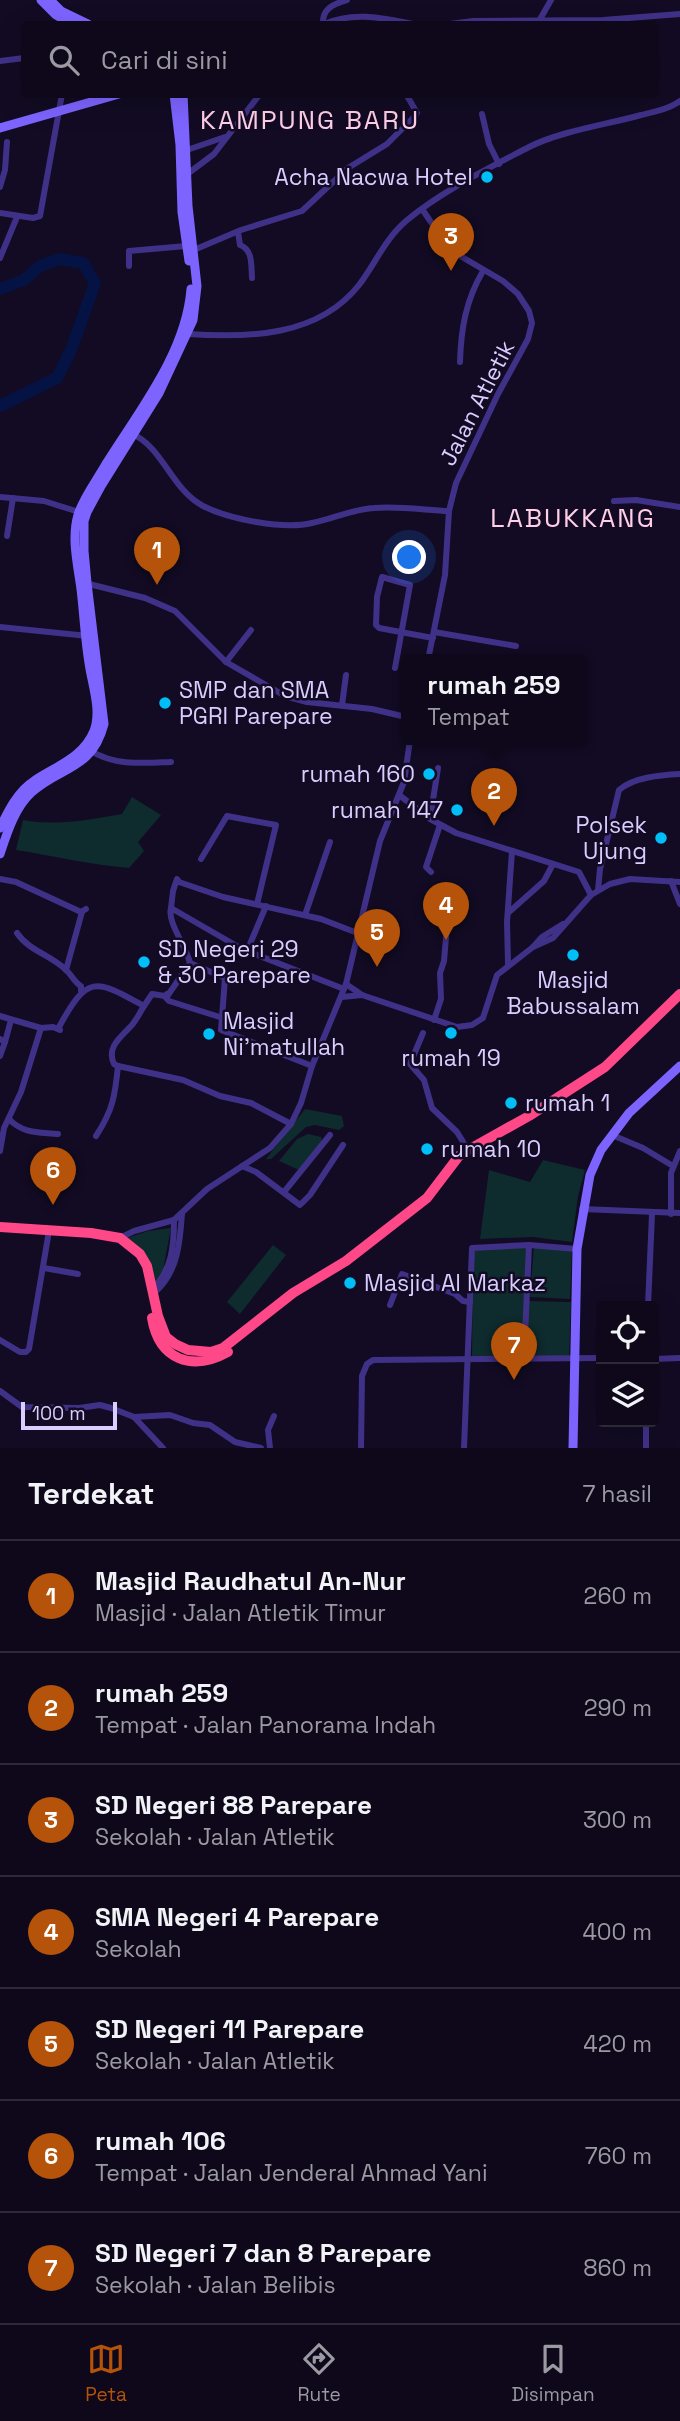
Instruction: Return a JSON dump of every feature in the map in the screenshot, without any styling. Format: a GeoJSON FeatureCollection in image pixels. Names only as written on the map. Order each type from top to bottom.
{"type":"FeatureCollection","features":[{"type":"Feature","properties":{"kind":"highway"},"geometry":{"type":"LineString","coordinates":[[0,1227],[120,1238],[140,1254],[147,1266],[166,1337],[175,1344],[197,1352],[223,1348],[293,1293],[346,1261],[427,1198],[459,1156],[529,1116],[605,1067],[680,994]]}},
{"type":"Feature","properties":{"kind":"main road"},"geometry":{"type":"LineString","coordinates":[[41,0],[56,15],[70,21]]}},
{"type":"Feature","properties":{"kind":"main road"},"geometry":{"type":"LineString","coordinates":[[50,0],[72,21]]}},
{"type":"Feature","properties":{"kind":"main road"},"geometry":{"type":"LineString","coordinates":[[0,128],[105,98]]}},
{"type":"Feature","properties":{"kind":"main road"},"geometry":{"type":"LineString","coordinates":[[83,583],[83,534],[87,512],[132,435],[176,345],[185,320],[191,289],[184,175],[174,98]]}},
{"type":"Feature","properties":{"kind":"main road"},"geometry":{"type":"LineString","coordinates":[[183,98],[187,150],[184,175]]}},
{"type":"Feature","properties":{"kind":"main road"},"geometry":{"type":"LineString","coordinates":[[0,828],[26,788],[82,750],[93,732],[97,708],[76,533],[79,512],[188,334],[196,303],[189,249]]}},
{"type":"Feature","properties":{"kind":"main road"},"geometry":{"type":"LineString","coordinates":[[0,854],[10,826],[26,798],[48,780],[81,762],[91,751],[102,730],[104,717],[89,636]]}},
{"type":"Feature","properties":{"kind":"main road"},"geometry":{"type":"LineString","coordinates":[[573,1448],[577,1248],[590,1175],[601,1150],[629,1113],[680,1066]]}},
{"type":"Feature","properties":{"kind":"street"},"geometry":{"type":"LineString","coordinates":[[323,21],[328,9],[347,0]]}},
{"type":"Feature","properties":{"kind":"street"},"geometry":{"type":"LineString","coordinates":[[539,21],[551,0]]}},
{"type":"Feature","properties":{"kind":"street"},"geometry":{"type":"LineString","coordinates":[[473,21],[603,20],[680,14]]}},
{"type":"Feature","properties":{"kind":"street"},"geometry":{"type":"LineString","coordinates":[[331,21],[355,16],[391,21]]}},
{"type":"Feature","properties":{"kind":"street"},"geometry":{"type":"LineString","coordinates":[[0,61],[21,58]]}},
{"type":"Feature","properties":{"kind":"street"},"geometry":{"type":"LineString","coordinates":[[0,213],[17,217],[40,216],[62,98]]}},
{"type":"Feature","properties":{"kind":"street"},"geometry":{"type":"LineString","coordinates":[[184,175],[214,153],[257,98]]}},
{"type":"Feature","properties":{"kind":"street"},"geometry":{"type":"LineString","coordinates":[[129,266],[129,251],[189,249],[302,211],[348,168],[387,144],[417,114],[408,98]]}},
{"type":"Feature","properties":{"kind":"street"},"geometry":{"type":"LineString","coordinates":[[188,334],[250,336],[313,322],[356,289],[396,230],[422,209],[540,142],[658,111],[680,101]]}},
{"type":"Feature","properties":{"kind":"street"},"geometry":{"type":"LineString","coordinates":[[482,114],[489,144],[499,164]]}},
{"type":"Feature","properties":{"kind":"street"},"geometry":{"type":"LineString","coordinates":[[187,150],[227,136]]}},
{"type":"Feature","properties":{"kind":"street"},"geometry":{"type":"LineString","coordinates":[[0,187],[5,170],[7,142]]}},
{"type":"Feature","properties":{"kind":"street","name":"Jalan Atletik"},"geometry":{"type":"LineString","coordinates":[[422,209],[450,250],[503,281],[518,294],[529,311],[532,323],[528,339],[461,471],[449,511],[445,575],[429,654]]}},
{"type":"Feature","properties":{"kind":"street"},"geometry":{"type":"LineString","coordinates":[[0,258],[17,217]]}},
{"type":"Feature","properties":{"kind":"street"},"geometry":{"type":"LineString","coordinates":[[238,232],[240,245],[250,251],[252,278]]}},
{"type":"Feature","properties":{"kind":"street"},"geometry":{"type":"LineString","coordinates":[[460,362],[460,335],[467,304],[483,271]]}},
{"type":"Feature","properties":{"kind":"street"},"geometry":{"type":"LineString","coordinates":[[132,435],[154,452],[190,498],[222,513],[287,527],[375,507],[449,511]]}},
{"type":"Feature","properties":{"kind":"street"},"geometry":{"type":"LineString","coordinates":[[0,497],[44,501],[79,512]]}},
{"type":"Feature","properties":{"kind":"street"},"geometry":{"type":"LineString","coordinates":[[7,536],[13,498]]}},
{"type":"Feature","properties":{"kind":"street"},"geometry":{"type":"LineString","coordinates":[[614,501],[636,500],[680,507]]}},
{"type":"Feature","properties":{"kind":"street"},"geometry":{"type":"LineString","coordinates":[[395,668],[402,632],[410,585],[382,577],[375,623],[379,628],[402,632],[516,646]]}},
{"type":"Feature","properties":{"kind":"street"},"geometry":{"type":"LineString","coordinates":[[83,583],[145,598],[175,611],[226,662],[285,696],[307,702],[342,705],[401,716]]}},
{"type":"Feature","properties":{"kind":"street"},"geometry":{"type":"LineString","coordinates":[[0,627],[89,636]]}},
{"type":"Feature","properties":{"kind":"street"},"geometry":{"type":"LineString","coordinates":[[226,662],[251,630]]}},
{"type":"Feature","properties":{"kind":"street"},"geometry":{"type":"LineString","coordinates":[[342,705],[346,675]]}},
{"type":"Feature","properties":{"kind":"street"},"geometry":{"type":"LineString","coordinates":[[120,1238],[134,1231],[174,1220],[207,1189],[270,1148],[291,1124],[301,1103],[312,1066],[342,997],[360,934],[380,841],[399,794],[409,745]]}},
{"type":"Feature","properties":{"kind":"street"},"geometry":{"type":"LineString","coordinates":[[91,751],[107,760],[120,762],[172,762]]}},
{"type":"Feature","properties":{"kind":"street"},"geometry":{"type":"LineString","coordinates":[[430,819],[438,768]]}},
{"type":"Feature","properties":{"kind":"street"},"geometry":{"type":"LineString","coordinates":[[598,890],[600,869],[619,790],[631,783],[652,777],[680,774]]}},
{"type":"Feature","properties":{"kind":"street"},"geometry":{"type":"LineString","coordinates":[[399,794],[430,819],[456,833],[579,872],[591,895]]}},
{"type":"Feature","properties":{"kind":"street"},"geometry":{"type":"LineString","coordinates":[[201,859],[226,816],[276,825],[257,904]]}},
{"type":"Feature","properties":{"kind":"street"},"geometry":{"type":"LineString","coordinates":[[431,872],[426,867],[440,825]]}},
{"type":"Feature","properties":{"kind":"street"},"geometry":{"type":"LineString","coordinates":[[305,915],[330,842]]}},
{"type":"Feature","properties":{"kind":"street"},"geometry":{"type":"LineString","coordinates":[[508,964],[512,851]]}},
{"type":"Feature","properties":{"kind":"street"},"geometry":{"type":"LineString","coordinates":[[508,914],[544,881],[553,864]]}},
{"type":"Feature","properties":{"kind":"street"},"geometry":{"type":"LineString","coordinates":[[312,1066],[222,1030],[224,976],[190,962],[182,940],[170,920],[177,878],[179,882],[212,894],[305,915],[360,934]]}},
{"type":"Feature","properties":{"kind":"street"},"geometry":{"type":"LineString","coordinates":[[0,879],[16,882],[80,912],[86,909],[81,913],[66,970]]}},
{"type":"Feature","properties":{"kind":"street"},"geometry":{"type":"LineString","coordinates":[[171,908],[247,951],[362,995],[461,1027],[481,1021],[494,981],[508,964],[533,947],[553,938],[563,924],[598,890],[630,879],[680,882]]}},
{"type":"Feature","properties":{"kind":"street"},"geometry":{"type":"LineString","coordinates":[[671,881],[680,904]]}},
{"type":"Feature","properties":{"kind":"street"},"geometry":{"type":"LineString","coordinates":[[247,951],[266,905]]}},
{"type":"Feature","properties":{"kind":"street"},"geometry":{"type":"LineString","coordinates":[[434,1020],[440,999],[440,973],[444,961],[447,914]]}},
{"type":"Feature","properties":{"kind":"street"},"geometry":{"type":"LineString","coordinates":[[17,933],[24,943],[66,970],[81,986],[81,991]]}},
{"type":"Feature","properties":{"kind":"street"},"geometry":{"type":"LineString","coordinates":[[190,962],[165,996],[152,994],[133,1024],[113,1047],[111,1056],[114,1064],[183,1080],[220,1096],[251,1102],[291,1124]]}},
{"type":"Feature","properties":{"kind":"street"},"geometry":{"type":"LineString","coordinates":[[0,1016],[41,1028],[53,1027],[60,1030],[58,1027],[81,991],[87,987],[110,987],[144,1006]]}},
{"type":"Feature","properties":{"kind":"street"},"geometry":{"type":"LineString","coordinates":[[167,994],[169,1001],[223,1018]]}},
{"type":"Feature","properties":{"kind":"street"},"geometry":{"type":"LineString","coordinates":[[342,997],[362,995]]}},
{"type":"Feature","properties":{"kind":"street"},"geometry":{"type":"LineString","coordinates":[[0,1056],[2,1040],[11,1020]]}},
{"type":"Feature","properties":{"kind":"street"},"geometry":{"type":"LineString","coordinates":[[0,1151],[4,1128],[21,1091],[41,1028]]}},
{"type":"Feature","properties":{"kind":"street"},"geometry":{"type":"LineString","coordinates":[[423,1033],[410,1064],[424,1080],[432,1108],[457,1132],[468,1150]]}},
{"type":"Feature","properties":{"kind":"street"},"geometry":{"type":"LineString","coordinates":[[96,1136],[108,1119],[115,1101],[118,1066]]}},
{"type":"Feature","properties":{"kind":"street"},"geometry":{"type":"LineString","coordinates":[[9,1119],[17,1128],[58,1134]]}},
{"type":"Feature","properties":{"kind":"street"},"geometry":{"type":"LineString","coordinates":[[284,1192],[330,1135]]}},
{"type":"Feature","properties":{"kind":"street"},"geometry":{"type":"LineString","coordinates":[[612,1135],[643,1148],[673,1166]]}},
{"type":"Feature","properties":{"kind":"street"},"geometry":{"type":"LineString","coordinates":[[242,1166],[256,1172],[298,1206],[343,1145]]}},
{"type":"Feature","properties":{"kind":"street"},"geometry":{"type":"LineString","coordinates":[[671,1214],[673,1166],[680,1151]]}},
{"type":"Feature","properties":{"kind":"street"},"geometry":{"type":"LineString","coordinates":[[582,1209],[652,1214],[680,1213]]}},
{"type":"Feature","properties":{"kind":"street"},"geometry":{"type":"LineString","coordinates":[[154,1294],[166,1282],[173,1266],[182,1213]]}},
{"type":"Feature","properties":{"kind":"street"},"geometry":{"type":"LineString","coordinates":[[648,1301],[652,1214]]}},
{"type":"Feature","properties":{"kind":"street"},"geometry":{"type":"LineString","coordinates":[[154,1294],[169,1264],[173,1249],[174,1220]]}},
{"type":"Feature","properties":{"kind":"street"},"geometry":{"type":"LineString","coordinates":[[0,1340],[20,1352],[29,1349],[49,1231]]}},
{"type":"Feature","properties":{"kind":"street"},"geometry":{"type":"LineString","coordinates":[[464,1448],[473,1247],[529,1245],[577,1248]]}},
{"type":"Feature","properties":{"kind":"street"},"geometry":{"type":"LineString","coordinates":[[524,1359],[529,1245]]}},
{"type":"Feature","properties":{"kind":"street"},"geometry":{"type":"LineString","coordinates":[[44,1268],[78,1274]]}},
{"type":"Feature","properties":{"kind":"street"},"geometry":{"type":"LineString","coordinates":[[390,1305],[402,1274],[470,1302]]}},
{"type":"Feature","properties":{"kind":"street"},"geometry":{"type":"LineString","coordinates":[[361,1448],[362,1376],[363,1370],[375,1359],[468,1361],[596,1358]]}},
{"type":"Feature","properties":{"kind":"street"},"geometry":{"type":"LineString","coordinates":[[659,1359],[680,1358]]}},
{"type":"Feature","properties":{"kind":"street"},"geometry":{"type":"LineString","coordinates":[[0,1391],[22,1407],[79,1408],[100,1405],[134,1417],[170,1415],[193,1423],[210,1425],[235,1442],[261,1448]]}},
{"type":"Feature","properties":{"kind":"street"},"geometry":{"type":"LineString","coordinates":[[270,1448],[268,1430],[274,1416]]}},
{"type":"Feature","properties":{"kind":"street"},"geometry":{"type":"LineString","coordinates":[[134,1417],[163,1448]]}},
{"type":"Feature","properties":{"kind":"street"},"geometry":{"type":"LineString","coordinates":[[646,1427],[646,1448]]}},
{"type":"Feature","properties":{"kind":"green space"},"geometry":{"type":"Polygon","coordinates":[[[132,797],[161,815],[138,842],[144,851],[129,868],[16,850],[23,820],[60,822],[122,814],[132,797]]]}},
{"type":"Feature","properties":{"kind":"green space"},"geometry":{"type":"Polygon","coordinates":[[[305,1109],[342,1116],[344,1126],[339,1130],[315,1125],[306,1127],[271,1159],[266,1159],[305,1109]]]}},
{"type":"Feature","properties":{"kind":"green space"},"geometry":{"type":"Polygon","coordinates":[[[308,1134],[321,1137],[322,1141],[299,1170],[279,1161],[297,1139],[308,1134]]]}},
{"type":"Feature","properties":{"kind":"green space"},"geometry":{"type":"Polygon","coordinates":[[[543,1160],[585,1170],[578,1196],[572,1242],[533,1237],[480,1239],[489,1170],[530,1182],[543,1160]]]}},
{"type":"Feature","properties":{"kind":"green space"},"geometry":{"type":"Polygon","coordinates":[[[171,1228],[163,1270],[156,1281],[151,1266],[127,1238],[148,1231],[171,1228]]]}},
{"type":"Feature","properties":{"kind":"green space"},"geometry":{"type":"Polygon","coordinates":[[[273,1245],[286,1255],[240,1314],[227,1302],[273,1245]]]}},
{"type":"Feature","properties":{"kind":"green space"},"geometry":{"type":"Polygon","coordinates":[[[534,1246],[572,1250],[570,1299],[530,1297],[534,1246]]]}},
{"type":"Feature","properties":{"kind":"green space"},"geometry":{"type":"Polygon","coordinates":[[[529,1247],[521,1356],[472,1358],[473,1248],[529,1247]]]}},
{"type":"Feature","properties":{"kind":"green space"},"geometry":{"type":"Polygon","coordinates":[[[529,1301],[571,1302],[569,1357],[526,1357],[529,1301]]]}},
{"type":"Feature","properties":{"kind":"waterway"},"geometry":{"type":"LineString","coordinates":[[0,289],[24,280],[40,266],[60,259],[83,263],[95,283],[71,350],[57,378],[0,406]]}},
{"type":"Feature","properties":{"kind":"place","name":"Acha Nacwa Hotel"},"geometry":{"type":"Point","coordinates":[487,177]}},
{"type":"Feature","properties":{"kind":"place","name":"SD Negeri 88 Parepare"},"geometry":{"type":"Point","coordinates":[451,271]}},
{"type":"Feature","properties":{"kind":"place","name":"Masjid Raudhatul An-Nur"},"geometry":{"type":"Point","coordinates":[157,585]}},
{"type":"Feature","properties":{"kind":"place","name":"SMP dan SMA PGRI Parepare"},"geometry":{"type":"Point","coordinates":[165,703]}},
{"type":"Feature","properties":{"kind":"place","name":"rumah 160"},"geometry":{"type":"Point","coordinates":[429,774]}},
{"type":"Feature","properties":{"kind":"place","name":"rumah 147"},"geometry":{"type":"Point","coordinates":[457,810]}},
{"type":"Feature","properties":{"kind":"place","name":"rumah 259"},"geometry":{"type":"Point","coordinates":[494,826]}},
{"type":"Feature","properties":{"kind":"place","name":"Polsek Ujung"},"geometry":{"type":"Point","coordinates":[661,838]}},
{"type":"Feature","properties":{"kind":"place","name":"SMA Negeri 4 Parepare"},"geometry":{"type":"Point","coordinates":[446,940]}},
{"type":"Feature","properties":{"kind":"place","name":"Masjid Babussalam"},"geometry":{"type":"Point","coordinates":[573,955]}},
{"type":"Feature","properties":{"kind":"place","name":"SD Negeri 29 & 30 Parepare"},"geometry":{"type":"Point","coordinates":[144,962]}},
{"type":"Feature","properties":{"kind":"place","name":"SD Negeri 11 Parepare"},"geometry":{"type":"Point","coordinates":[377,967]}},
{"type":"Feature","properties":{"kind":"place","name":"rumah 19"},"geometry":{"type":"Point","coordinates":[451,1033]}},
{"type":"Feature","properties":{"kind":"place","name":"Masjid Ni'matullah"},"geometry":{"type":"Point","coordinates":[209,1034]}},
{"type":"Feature","properties":{"kind":"place","name":"rumah 1"},"geometry":{"type":"Point","coordinates":[511,1103]}},
{"type":"Feature","properties":{"kind":"place","name":"rumah 10"},"geometry":{"type":"Point","coordinates":[427,1149]}},
{"type":"Feature","properties":{"kind":"place","name":"rumah 106"},"geometry":{"type":"Point","coordinates":[53,1205]}},
{"type":"Feature","properties":{"kind":"place","name":"Masjid Al Markaz"},"geometry":{"type":"Point","coordinates":[350,1283]}},
{"type":"Feature","properties":{"kind":"place","name":"SD Negeri 7 dan 8 Parepare"},"geometry":{"type":"Point","coordinates":[514,1380]}},
{"type":"Feature","properties":{"kind":"district","name":"KAMPUNG BARU"},"geometry":{"type":"Point","coordinates":[310,120]}},
{"type":"Feature","properties":{"kind":"district","name":"LABUKKANG"},"geometry":{"type":"Point","coordinates":[573,518]}}]}
